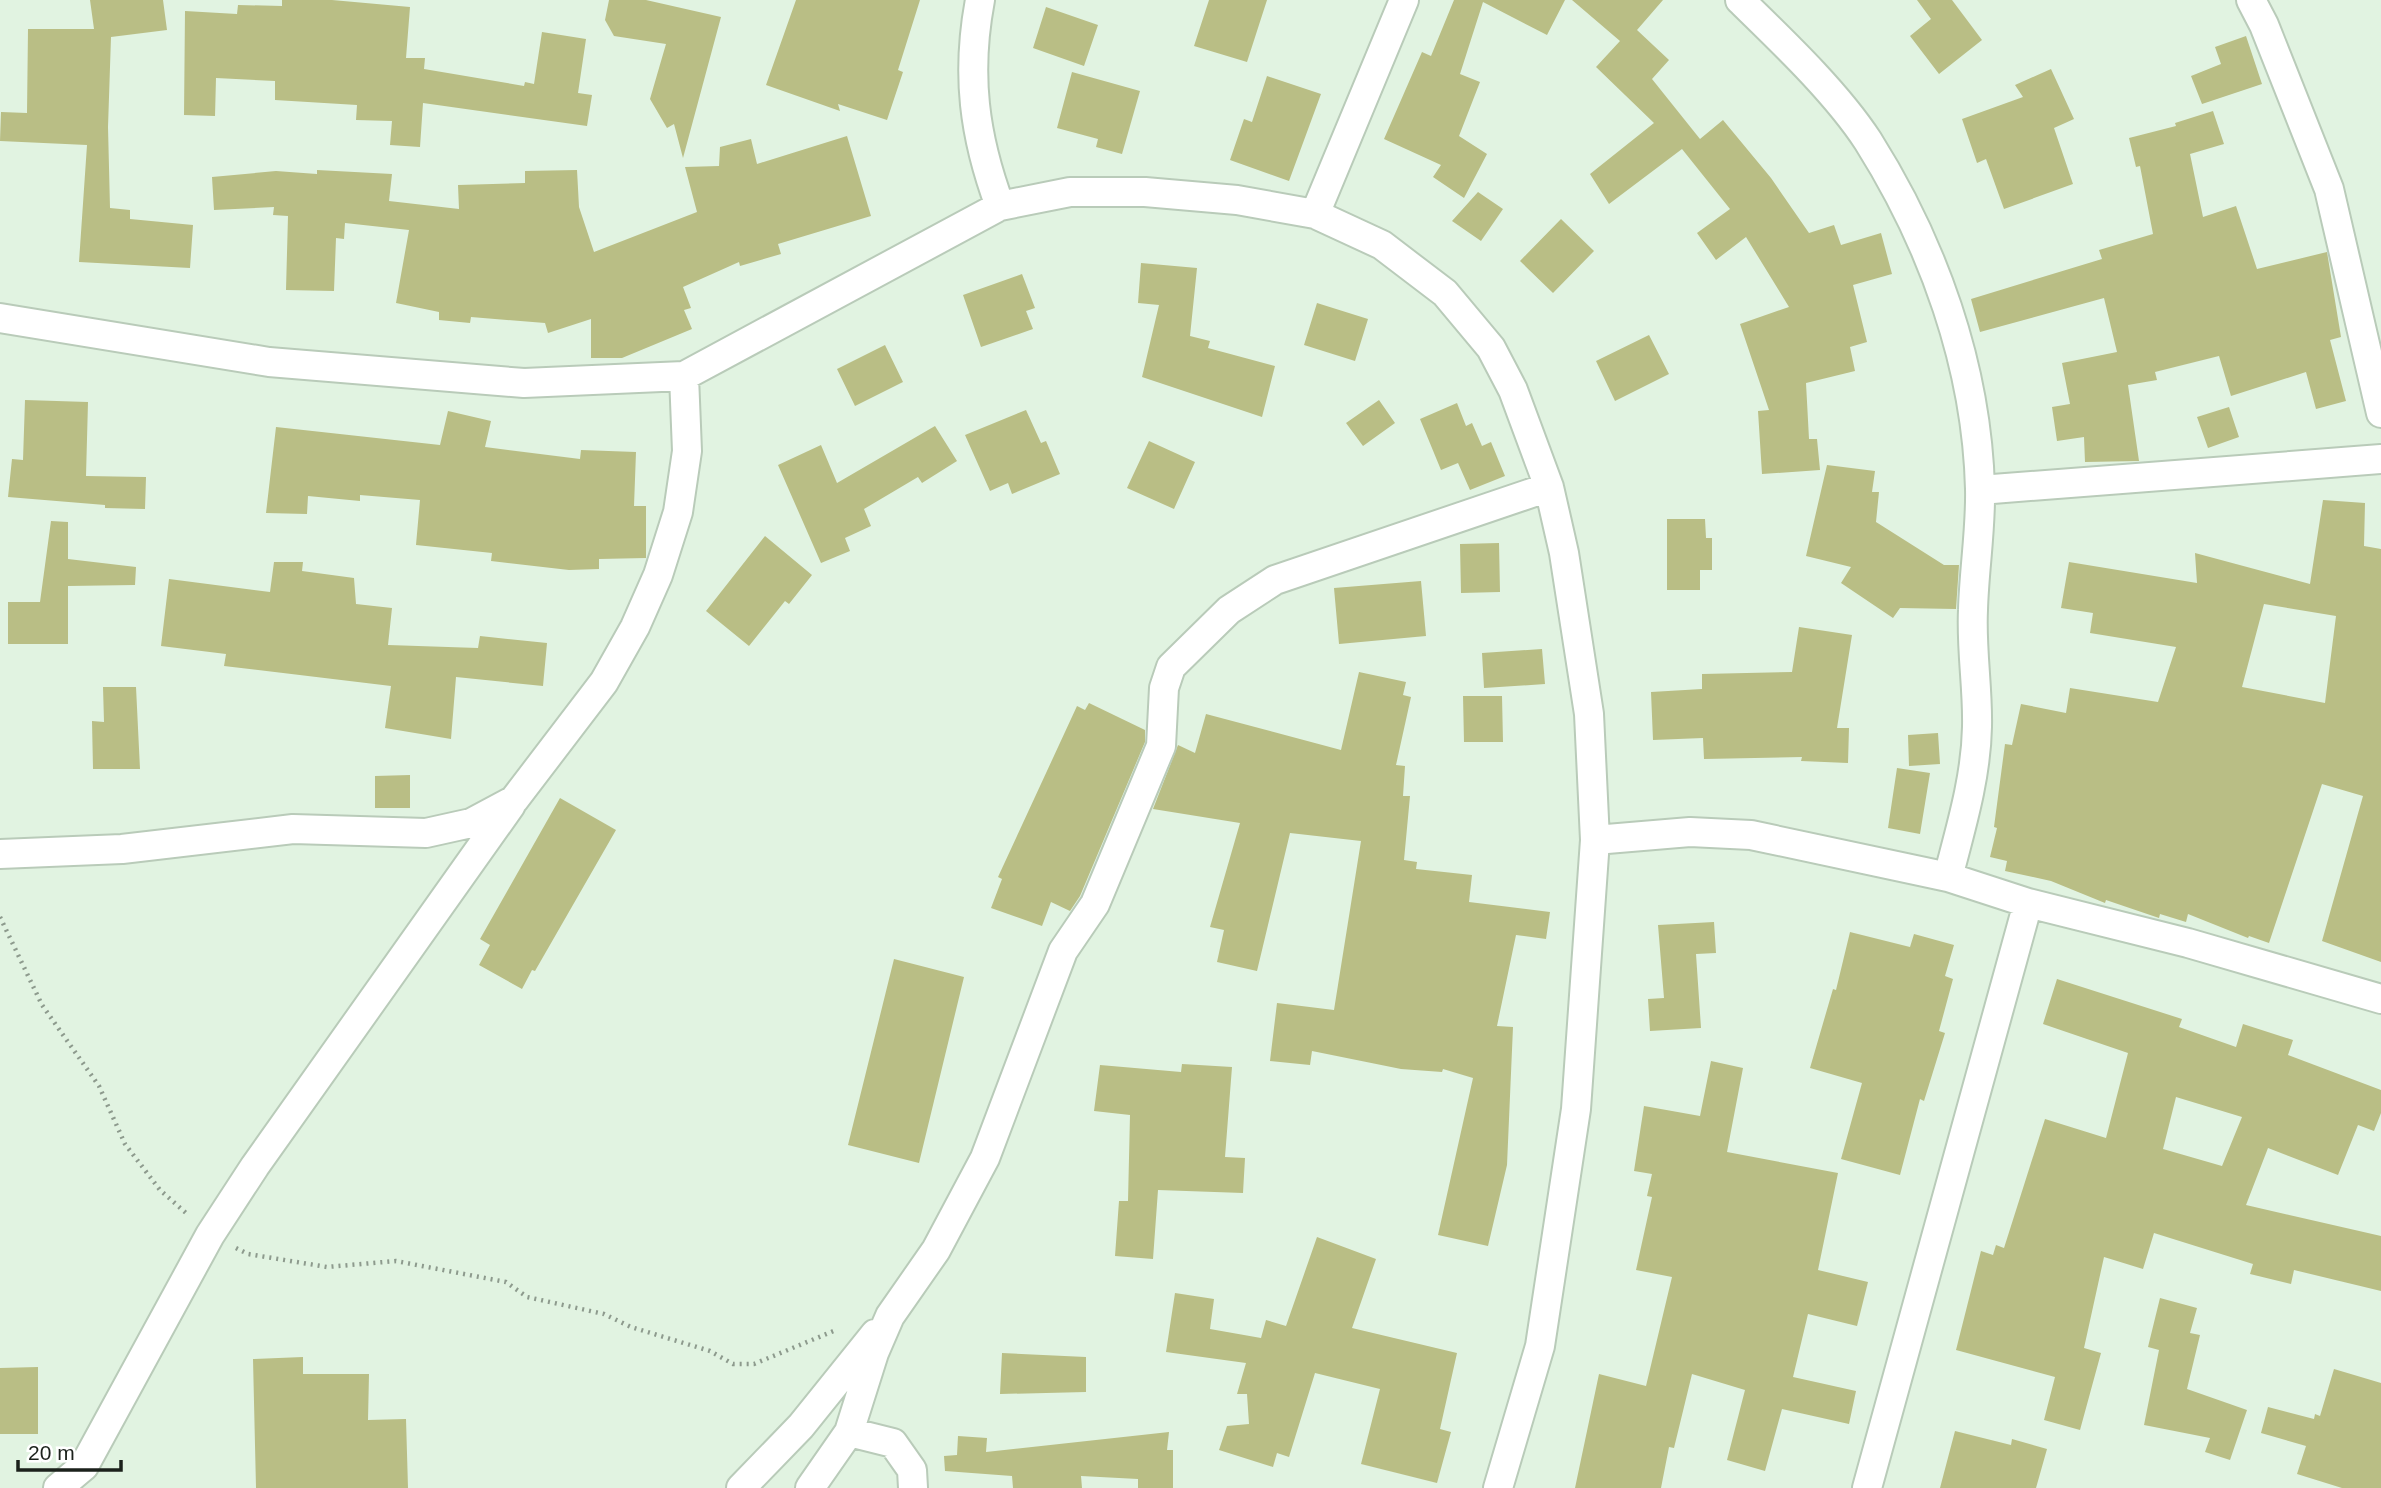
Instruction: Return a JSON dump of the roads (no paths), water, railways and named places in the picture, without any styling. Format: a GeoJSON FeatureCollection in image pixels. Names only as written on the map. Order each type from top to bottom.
{"type":"FeatureCollection","features":[{"type":"Feature","properties":{"kind":"street"},"geometry":{"type":"LineString","coordinates":[[980,0],[972,43],[973,97],[978,131],[1000,206]]}},
{"type":"Feature","properties":{"kind":"street"},"geometry":{"type":"LineString","coordinates":[[1315,214],[1404,0]]}},
{"type":"Feature","properties":{"kind":"street"},"geometry":{"type":"LineString","coordinates":[[1740,0],[1799,57],[1867,139],[1921,238],[1954,329],[1973,413],[1980,490],[1972,612],[1977,727],[1971,787],[1948,877]]}},
{"type":"Feature","properties":{"kind":"street"},"geometry":{"type":"LineString","coordinates":[[2250,0],[2264,25],[2329,188],[2381,413]]}},
{"type":"Feature","properties":{"kind":"street"},"geometry":{"type":"LineString","coordinates":[[0,318],[269,362],[524,383],[684,376],[1000,206],[1070,192],[1145,192],[1237,200],[1315,214],[1382,245],[1446,293],[1491,348],[1522,413],[1549,487],[1564,553],[1589,714],[1595,839],[1576,1109],[1540,1346],[1497,1488]]}},
{"type":"Feature","properties":{"kind":"street"},"geometry":{"type":"LineString","coordinates":[[58,1488],[84,1466],[210,1235],[255,1166],[514,800],[604,682],[635,627],[658,575],[678,512],[687,451],[684,376]]}},
{"type":"Feature","properties":{"kind":"street"},"geometry":{"type":"LineString","coordinates":[[1980,490],[2381,459]]}},
{"type":"Feature","properties":{"kind":"street"},"geometry":{"type":"LineString","coordinates":[[741,1488],[801,1426],[890,1316],[936,1250],[985,1158],[1063,951],[1095,904],[1161,746],[1164,688],[1171,667],[1228,610],[1275,580],[1549,487]]}},
{"type":"Feature","properties":{"kind":"street"},"geometry":{"type":"LineString","coordinates":[[0,854],[122,849],[293,829],[426,833],[471,823],[514,800]]}},
{"type":"Feature","properties":{"kind":"street"},"geometry":{"type":"LineString","coordinates":[[1595,839],[1690,832],[1751,835],[1948,877],[2028,903],[2188,943],[2381,999]]}},
{"type":"Feature","properties":{"kind":"street"},"geometry":{"type":"LineString","coordinates":[[1867,1488],[2028,903]]}},
{"type":"Feature","properties":{"kind":"street"},"geometry":{"type":"LineString","coordinates":[[810,1488],[849,1432],[874,1353],[890,1316]]}},
{"type":"Feature","properties":{"kind":"street"},"geometry":{"type":"LineString","coordinates":[[849,1432],[893,1443],[912,1470],[914,1488]]}}]}
